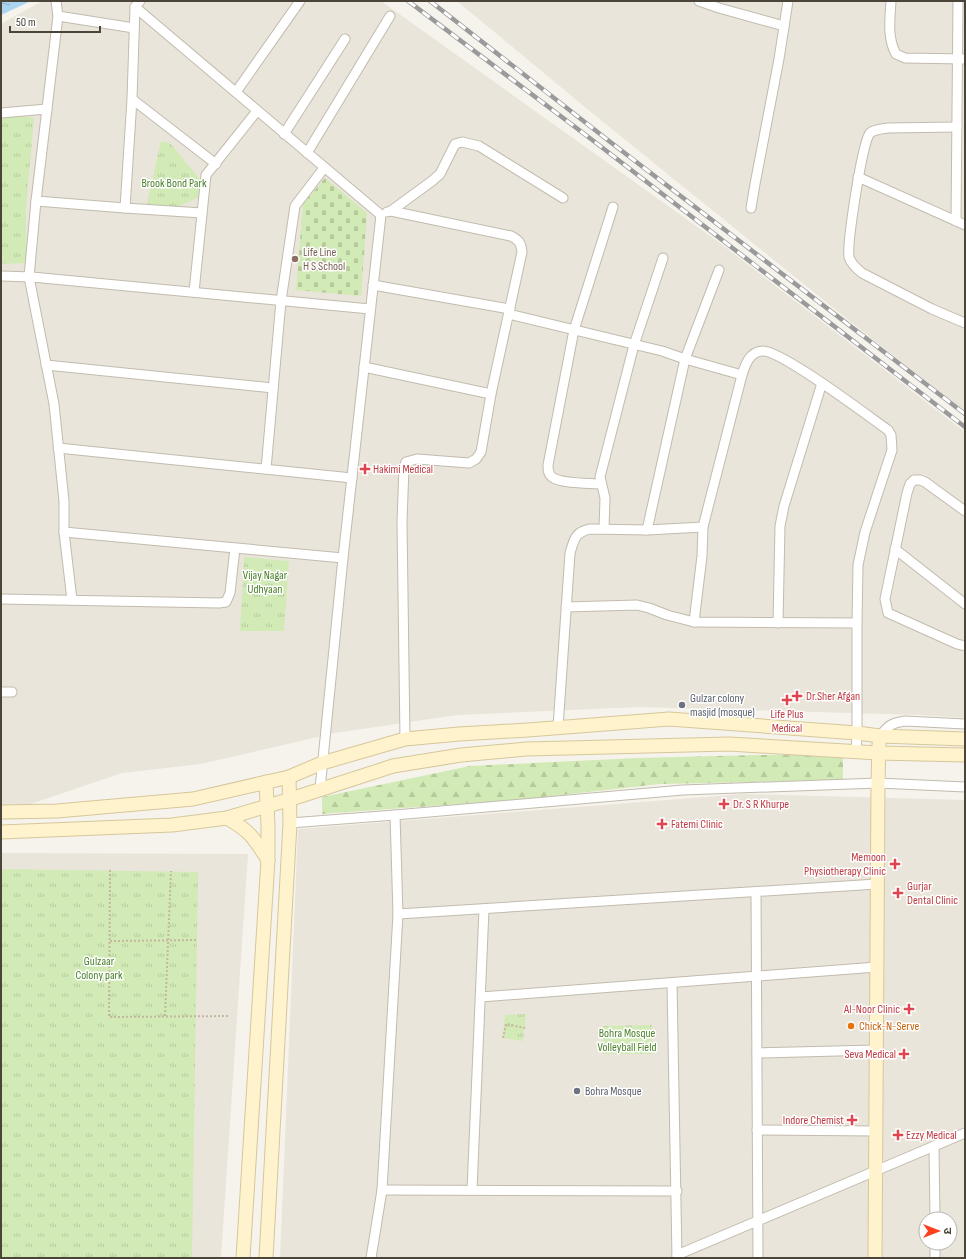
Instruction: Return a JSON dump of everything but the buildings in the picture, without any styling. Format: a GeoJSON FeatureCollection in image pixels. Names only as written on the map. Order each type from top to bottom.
{"type":"FeatureCollection","features":[{"type":"Feature","properties":{"kind":"main road"},"geometry":{"type":"LineString","coordinates":[[1,812],[57,811],[174,802],[193,799],[289,777],[322,763],[405,740],[459,734],[669,719],[858,733],[880,736],[965,739]]}},
{"type":"Feature","properties":{"kind":"main road"},"geometry":{"type":"LineString","coordinates":[[875,1258],[878,753],[880,736]]}},
{"type":"Feature","properties":{"kind":"main road"},"geometry":{"type":"LineString","coordinates":[[1,832],[172,825],[228,818],[393,766],[461,755],[526,749],[729,744],[856,752],[965,755]]}},
{"type":"Feature","properties":{"kind":"main road"},"geometry":{"type":"LineString","coordinates":[[266,1258],[290,823],[291,799],[289,777]]}},
{"type":"Feature","properties":{"kind":"main road"},"geometry":{"type":"LineString","coordinates":[[243,1258],[268,860],[268,806],[266,782]]}},
{"type":"Feature","properties":{"kind":"main road"},"geometry":{"type":"LineString","coordinates":[[228,818],[249,832],[268,860]]}},
{"type":"Feature","properties":{"kind":"street"},"geometry":{"type":"LineString","coordinates":[[236,92],[300,1]]}},
{"type":"Feature","properties":{"kind":"street"},"geometry":{"type":"LineString","coordinates":[[700,1],[721,5],[784,26]]}},
{"type":"Feature","properties":{"kind":"street"},"geometry":{"type":"LineString","coordinates":[[751,208],[754,184],[779,59],[788,1]]}},
{"type":"Feature","properties":{"kind":"street"},"geometry":{"type":"LineString","coordinates":[[891,1],[890,38],[892,47],[896,54],[905,58],[961,59]]}},
{"type":"Feature","properties":{"kind":"street"},"geometry":{"type":"LineString","coordinates":[[956,221],[957,127],[961,59],[958,1]]}},
{"type":"Feature","properties":{"kind":"street"},"geometry":{"type":"LineString","coordinates":[[138,4],[257,111],[381,215]]}},
{"type":"Feature","properties":{"kind":"street"},"geometry":{"type":"LineString","coordinates":[[125,208],[132,99],[134,28],[138,4]]}},
{"type":"Feature","properties":{"kind":"street"},"geometry":{"type":"LineString","coordinates":[[72,600],[64,532],[64,501],[54,404],[29,277],[57,8],[134,28]]}},
{"type":"Feature","properties":{"kind":"street"},"geometry":{"type":"LineString","coordinates":[[307,153],[390,16]]}},
{"type":"Feature","properties":{"kind":"street"},"geometry":{"type":"LineString","coordinates":[[284,134],[345,39]]}},
{"type":"Feature","properties":{"kind":"street"},"geometry":{"type":"LineString","coordinates":[[132,99],[216,164]]}},
{"type":"Feature","properties":{"kind":"street"},"geometry":{"type":"LineString","coordinates":[[1,113],[46,109]]}},
{"type":"Feature","properties":{"kind":"street"},"geometry":{"type":"LineString","coordinates":[[194,292],[206,175],[257,111]]}},
{"type":"Feature","properties":{"kind":"street"},"geometry":{"type":"LineString","coordinates":[[957,127],[877,130],[871,133],[866,142],[858,177],[849,246],[849,257],[862,273],[932,309],[965,323]]}},
{"type":"Feature","properties":{"kind":"street"},"geometry":{"type":"LineString","coordinates":[[381,215],[391,211],[440,174],[456,144],[462,142],[480,146],[563,198]]}},
{"type":"Feature","properties":{"kind":"street"},"geometry":{"type":"LineString","coordinates":[[266,469],[281,301],[294,206],[324,168]]}},
{"type":"Feature","properties":{"kind":"street"},"geometry":{"type":"LineString","coordinates":[[858,177],[965,225]]}},
{"type":"Feature","properties":{"kind":"street"},"geometry":{"type":"LineString","coordinates":[[36,201],[202,212]]}},
{"type":"Feature","properties":{"kind":"street"},"geometry":{"type":"LineString","coordinates":[[600,484],[556,479],[550,476],[548,465],[574,330],[613,207]]}},
{"type":"Feature","properties":{"kind":"street"},"geometry":{"type":"LineString","coordinates":[[391,211],[511,236],[518,240],[521,244],[522,252],[491,394],[481,452],[476,459],[469,463],[417,458],[406,462],[404,467],[402,521],[405,740]]}},
{"type":"Feature","properties":{"kind":"street"},"geometry":{"type":"LineString","coordinates":[[320,789],[343,558],[381,215]]}},
{"type":"Feature","properties":{"kind":"street"},"geometry":{"type":"LineString","coordinates":[[604,529],[605,498],[604,490],[600,484],[600,477],[634,344],[663,258]]}},
{"type":"Feature","properties":{"kind":"street"},"geometry":{"type":"LineString","coordinates":[[647,530],[685,359],[719,270]]}},
{"type":"Feature","properties":{"kind":"street"},"geometry":{"type":"LineString","coordinates":[[1,276],[29,277],[370,309]]}},
{"type":"Feature","properties":{"kind":"street"},"geometry":{"type":"LineString","coordinates":[[373,284],[509,312],[574,330],[662,351],[742,376]]}},
{"type":"Feature","properties":{"kind":"street"},"geometry":{"type":"LineString","coordinates":[[694,622],[702,556],[703,527],[742,376],[747,361],[754,354],[761,351],[772,353],[822,383],[888,430],[891,435],[892,450],[868,522],[858,565],[856,623],[858,733],[856,752]]}},
{"type":"Feature","properties":{"kind":"street"},"geometry":{"type":"LineString","coordinates":[[46,365],[273,388]]}},
{"type":"Feature","properties":{"kind":"street"},"geometry":{"type":"LineString","coordinates":[[364,367],[491,394]]}},
{"type":"Feature","properties":{"kind":"street"},"geometry":{"type":"LineString","coordinates":[[778,623],[780,526],[784,506],[822,383]]}},
{"type":"Feature","properties":{"kind":"street"},"geometry":{"type":"LineString","coordinates":[[58,448],[352,478]]}},
{"type":"Feature","properties":{"kind":"street"},"geometry":{"type":"LineString","coordinates":[[965,511],[925,482],[914,480],[910,484],[906,493],[885,599],[888,613],[956,644],[965,646]]}},
{"type":"Feature","properties":{"kind":"street"},"geometry":{"type":"LineString","coordinates":[[558,728],[570,553],[576,535],[583,530],[647,530],[703,527]]}},
{"type":"Feature","properties":{"kind":"street"},"geometry":{"type":"LineString","coordinates":[[64,532],[343,558]]}},
{"type":"Feature","properties":{"kind":"street"},"geometry":{"type":"LineString","coordinates":[[1,600],[226,602],[230,593],[235,548]]}},
{"type":"Feature","properties":{"kind":"street"},"geometry":{"type":"LineString","coordinates":[[895,549],[965,604]]}},
{"type":"Feature","properties":{"kind":"street"},"geometry":{"type":"LineString","coordinates":[[566,607],[637,605],[694,622],[856,623]]}},
{"type":"Feature","properties":{"kind":"street"},"geometry":{"type":"LineString","coordinates":[[1,692],[12,692]]}},
{"type":"Feature","properties":{"kind":"street"},"geometry":{"type":"LineString","coordinates":[[880,736],[889,726],[904,720],[965,724]]}},
{"type":"Feature","properties":{"kind":"street"},"geometry":{"type":"LineString","coordinates":[[290,823],[683,790],[878,783],[965,787]]}},
{"type":"Feature","properties":{"kind":"street"},"geometry":{"type":"LineString","coordinates":[[371,1258],[382,1190],[398,914],[395,815]]}},
{"type":"Feature","properties":{"kind":"street"},"geometry":{"type":"LineString","coordinates":[[398,914],[877,884]]}},
{"type":"Feature","properties":{"kind":"street"},"geometry":{"type":"LineString","coordinates":[[756,892],[758,1258]]}},
{"type":"Feature","properties":{"kind":"street"},"geometry":{"type":"LineString","coordinates":[[472,1190],[484,909]]}},
{"type":"Feature","properties":{"kind":"street"},"geometry":{"type":"LineString","coordinates":[[481,997],[876,967]]}},
{"type":"Feature","properties":{"kind":"street"},"geometry":{"type":"LineString","coordinates":[[672,983],[677,1257],[965,1133]]}},
{"type":"Feature","properties":{"kind":"street"},"geometry":{"type":"LineString","coordinates":[[757,1053],[876,1050]]}},
{"type":"Feature","properties":{"kind":"street"},"geometry":{"type":"LineString","coordinates":[[758,1130],[876,1131]]}},
{"type":"Feature","properties":{"kind":"street"},"geometry":{"type":"LineString","coordinates":[[934,1146],[935,1211]]}},
{"type":"Feature","properties":{"kind":"street"},"geometry":{"type":"LineString","coordinates":[[382,1190],[676,1191]]}},
{"type":"Feature","properties":{"kind":"path"},"geometry":{"type":"LineString","coordinates":[[110,870],[109,1017],[230,1016]]}},
{"type":"Feature","properties":{"kind":"path"},"geometry":{"type":"LineString","coordinates":[[165,1016],[170,872]]}},
{"type":"Feature","properties":{"kind":"path"},"geometry":{"type":"LineString","coordinates":[[110,940],[197,940]]}},
{"type":"Feature","properties":{"kind":"path"},"geometry":{"type":"LineString","coordinates":[[503,1038],[506,1024],[524,1028]]}},
{"type":"Feature","properties":{"kind":"shaded area"},"geometry":{"type":"Polygon","coordinates":[[[42,1],[381,1],[720,243],[965,432],[965,718],[922,715],[639,707],[457,715],[335,733],[201,764],[122,773],[1,814],[1,24],[42,1]]]}},
{"type":"Feature","properties":{"kind":"shaded area"},"geometry":{"type":"Polygon","coordinates":[[[457,1],[965,1],[965,412],[852,323],[592,113],[457,1]]]}},
{"type":"Feature","properties":{"kind":"shaded area"},"geometry":{"type":"Polygon","coordinates":[[[743,794],[965,800],[965,1258],[280,1258],[298,829],[743,794]]]}},
{"type":"Feature","properties":{"kind":"shaded area","name":"Gulzaar Colony park"},"geometry":{"type":"Polygon","coordinates":[[[1,853],[248,854],[221,1258],[1,1258],[1,853]]]}},
{"type":"Feature","properties":{"kind":"green space"},"geometry":{"type":"Polygon","coordinates":[[[14,115],[34,118],[26,207],[26,263],[1,264],[1,119],[14,115]]]}},
{"type":"Feature","properties":{"kind":"green space","name":"Brook Bond Park"},"geometry":{"type":"Polygon","coordinates":[[[161,141],[170,143],[203,183],[204,195],[179,206],[146,208],[161,141]]]}},
{"type":"Feature","properties":{"kind":"green space"},"geometry":{"type":"Polygon","coordinates":[[[325,178],[367,213],[361,296],[296,290],[303,204],[325,178]]]}},
{"type":"Feature","properties":{"kind":"green space","name":"Vijay Nagar Udhyaan"},"geometry":{"type":"Polygon","coordinates":[[[244,557],[289,561],[284,631],[240,631],[244,557]]]}},
{"type":"Feature","properties":{"kind":"green space"},"geometry":{"type":"Polygon","coordinates":[[[758,755],[843,755],[843,780],[660,784],[526,799],[322,814],[322,797],[470,766],[637,758],[758,755]]]}},
{"type":"Feature","properties":{"kind":"green space","name":"Gulzaar Colony park"},"geometry":{"type":"Polygon","coordinates":[[[1,869],[198,872],[192,1258],[1,1258],[1,869]]]}},
{"type":"Feature","properties":{"kind":"green space"},"geometry":{"type":"Polygon","coordinates":[[[526,1014],[523,1041],[503,1038],[505,1015],[526,1014]]]}},
{"type":"Feature","properties":{"kind":"green space","name":"Bohra Mosque Volleyball Field"},"geometry":{"type":"Polygon","coordinates":[[[652,1025],[652,1054],[603,1054],[603,1026],[652,1025]]]}},
{"type":"Feature","properties":{"kind":"water"},"geometry":{"type":"Polygon","coordinates":[[[1,1],[31,1],[1,15],[1,1]]]}},
{"type":"Feature","properties":{"kind":"railway"},"geometry":{"type":"LineString","coordinates":[[408,1],[591,139],[965,427]]}},
{"type":"Feature","properties":{"kind":"railway"},"geometry":{"type":"LineString","coordinates":[[430,1],[609,141],[965,414]]}},
{"type":"Feature","properties":{"kind":"place","name":"Life Line H S School"},"geometry":{"type":"Point","coordinates":[295,259]}},
{"type":"Feature","properties":{"kind":"place","name":"Hakimi Medical"},"geometry":{"type":"Point","coordinates":[365,469]}},
{"type":"Feature","properties":{"kind":"place","name":"Dr.Sher Afgan"},"geometry":{"type":"Point","coordinates":[797,696]}},
{"type":"Feature","properties":{"kind":"place","name":"Life Plus Medical"},"geometry":{"type":"Point","coordinates":[787,700]}},
{"type":"Feature","properties":{"kind":"place","name":"Gulzar colony masjid (mosque)"},"geometry":{"type":"Point","coordinates":[682,705]}},
{"type":"Feature","properties":{"kind":"place","name":"Dr. S R Khurpe"},"geometry":{"type":"Point","coordinates":[724,804]}},
{"type":"Feature","properties":{"kind":"place","name":"Fatemi Clinic"},"geometry":{"type":"Point","coordinates":[662,824]}},
{"type":"Feature","properties":{"kind":"place","name":"Memoon Physiotherapy Clinic"},"geometry":{"type":"Point","coordinates":[895,864]}},
{"type":"Feature","properties":{"kind":"place","name":"Gurjar Dental Clinic"},"geometry":{"type":"Point","coordinates":[898,893]}},
{"type":"Feature","properties":{"kind":"place","name":"Al-Noor Clinic"},"geometry":{"type":"Point","coordinates":[909,1009]}},
{"type":"Feature","properties":{"kind":"place","name":"Chick-N-Serve"},"geometry":{"type":"Point","coordinates":[851,1026]}},
{"type":"Feature","properties":{"kind":"place","name":"Seva Medical"},"geometry":{"type":"Point","coordinates":[904,1054]}},
{"type":"Feature","properties":{"kind":"place","name":"Bohra Mosque"},"geometry":{"type":"Point","coordinates":[577,1091]}},
{"type":"Feature","properties":{"kind":"place","name":"Indore Chemist"},"geometry":{"type":"Point","coordinates":[852,1120]}},
{"type":"Feature","properties":{"kind":"place","name":"Ezzy Medical"},"geometry":{"type":"Point","coordinates":[898,1135]}}]}
